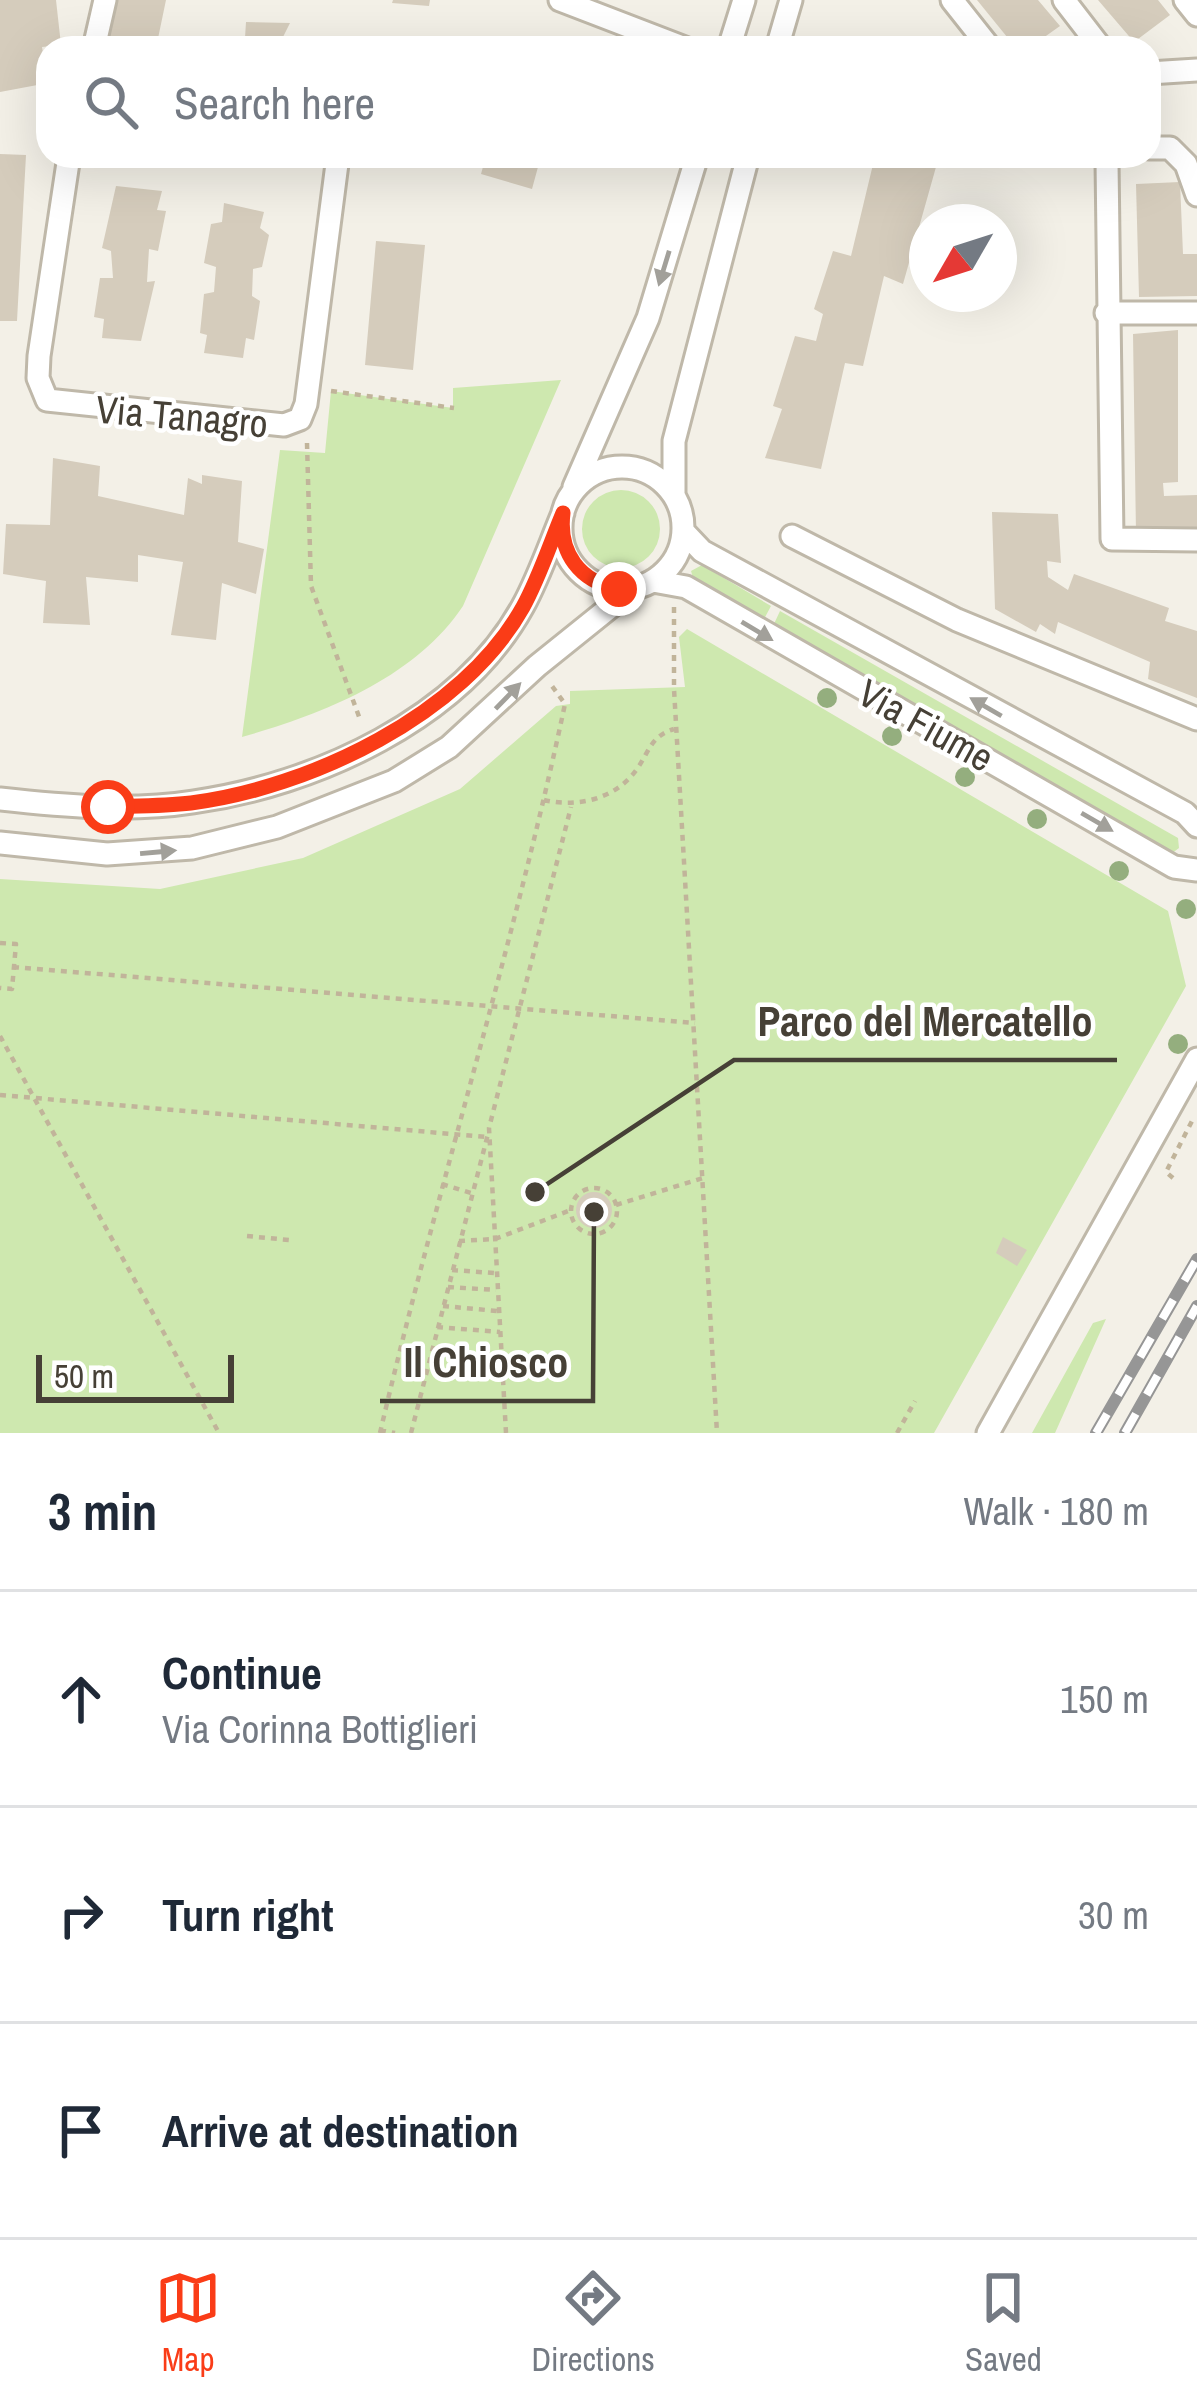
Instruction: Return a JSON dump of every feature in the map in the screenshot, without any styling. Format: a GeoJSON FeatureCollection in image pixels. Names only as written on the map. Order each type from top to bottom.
{"type":"FeatureCollection","features":[{"type":"Feature","properties":{"kind":"street"},"geometry":{"type":"LineString","coordinates":[[97,36],[105,0]]}},
{"type":"Feature","properties":{"kind":"street"},"geometry":{"type":"LineString","coordinates":[[560,0],[654,36]]}},
{"type":"Feature","properties":{"kind":"street"},"geometry":{"type":"LineString","coordinates":[[780,36],[791,0]]}},
{"type":"Feature","properties":{"kind":"street"},"geometry":{"type":"LineString","coordinates":[[952,0],[980,36]]}},
{"type":"Feature","properties":{"kind":"street"},"geometry":{"type":"LineString","coordinates":[[1064,0],[1092,36]]}},
{"type":"Feature","properties":{"kind":"street"},"geometry":{"type":"LineString","coordinates":[[1184,0],[1197,14]]}},
{"type":"Feature","properties":{"kind":"street"},"geometry":{"type":"LineString","coordinates":[[733,36],[742,4]]}},
{"type":"Feature","properties":{"kind":"street"},"geometry":{"type":"LineString","coordinates":[[1161,72],[1197,70]]}},
{"type":"Feature","properties":{"kind":"street"},"geometry":{"type":"LineString","coordinates":[[1161,148],[1170,148],[1186,164],[1197,195]]}},
{"type":"Feature","properties":{"kind":"street","name":"Via Tanagro"},"geometry":{"type":"LineString","coordinates":[[67,168],[39,356],[38,378],[47,400],[284,425],[300,419],[336,168]]}},
{"type":"Feature","properties":{"kind":"street"},"geometry":{"type":"LineString","coordinates":[[0,799],[108,807],[191,803],[250,790],[371,743],[419,717],[483,659],[522,609],[648,318],[693,168]]}},
{"type":"Feature","properties":{"kind":"street"},"geometry":{"type":"LineString","coordinates":[[0,843],[155,853],[277,827],[394,781],[449,747],[537,666],[671,565],[684,532],[674,495],[674,440],[745,168]]}},
{"type":"Feature","properties":{"kind":"street"},"geometry":{"type":"LineString","coordinates":[[1107,168],[1112,539],[1197,540]]}},
{"type":"Feature","properties":{"kind":"street"},"geometry":{"type":"LineString","coordinates":[[1106,313],[1197,313]]}},
{"type":"Feature","properties":{"kind":"street"},"geometry":{"type":"LineString","coordinates":[[644,584],[604,586],[578,570],[563,544],[566,504],[592,474],[622,466],[652,474],[674,495]]}},
{"type":"Feature","properties":{"kind":"street","name":"Via Fiume"},"geometry":{"type":"LineString","coordinates":[[684,532],[702,551],[1193,819]]}},
{"type":"Feature","properties":{"kind":"street"},"geometry":{"type":"LineString","coordinates":[[792,536],[957,620],[1197,719]]}},
{"type":"Feature","properties":{"kind":"street","name":"Via Fiume"},"geometry":{"type":"LineString","coordinates":[[644,584],[686,587],[1192,874]]}},
{"type":"Feature","properties":{"kind":"street"},"geometry":{"type":"LineString","coordinates":[[988,1433],[1197,1059]]}},
{"type":"Feature","properties":{"kind":"path"},"geometry":{"type":"LineString","coordinates":[[331,392],[454,408]]}},
{"type":"Feature","properties":{"kind":"path"},"geometry":{"type":"LineString","coordinates":[[300,419],[310,453],[310,586],[371,743]]}},
{"type":"Feature","properties":{"kind":"path"},"geometry":{"type":"LineString","coordinates":[[686,587],[672,610],[676,728],[717,1433]]}},
{"type":"Feature","properties":{"kind":"path"},"geometry":{"type":"LineString","coordinates":[[395,1433],[380,1432],[565,704],[537,666]]}},
{"type":"Feature","properties":{"kind":"path"},"geometry":{"type":"LineString","coordinates":[[544,800],[571,807],[628,779],[657,735],[676,728]]}},
{"type":"Feature","properties":{"kind":"path"},"geometry":{"type":"LineString","coordinates":[[411,1433],[571,807]]}},
{"type":"Feature","properties":{"kind":"path"},"geometry":{"type":"LineString","coordinates":[[0,943],[16,944],[12,989],[0,988]]}},
{"type":"Feature","properties":{"kind":"path"},"geometry":{"type":"LineString","coordinates":[[14,967],[696,1024]]}},
{"type":"Feature","properties":{"kind":"path"},"geometry":{"type":"LineString","coordinates":[[0,1036],[219,1433]]}},
{"type":"Feature","properties":{"kind":"path"},"geometry":{"type":"LineString","coordinates":[[0,1096],[487,1137]]}},
{"type":"Feature","properties":{"kind":"path"},"geometry":{"type":"LineString","coordinates":[[489,1128],[506,1433]]}},
{"type":"Feature","properties":{"kind":"path"},"geometry":{"type":"LineString","coordinates":[[616,1205],[704,1178]]}},
{"type":"Feature","properties":{"kind":"path"},"geometry":{"type":"LineString","coordinates":[[441,1184],[472,1192]]}},
{"type":"Feature","properties":{"kind":"path"},"geometry":{"type":"LineString","coordinates":[[459,1241],[495,1239],[571,1210],[581,1192],[595,1187],[609,1192],[616,1205],[615,1221],[596,1234],[575,1224],[571,1210]]}},
{"type":"Feature","properties":{"kind":"path"},"geometry":{"type":"LineString","coordinates":[[247,1237],[289,1240]]}},
{"type":"Feature","properties":{"kind":"path"},"geometry":{"type":"LineString","coordinates":[[452,1270],[497,1273]]}},
{"type":"Feature","properties":{"kind":"path"},"geometry":{"type":"LineString","coordinates":[[448,1287],[498,1290]]}},
{"type":"Feature","properties":{"kind":"path"},"geometry":{"type":"LineString","coordinates":[[443,1306],[499,1311]]}},
{"type":"Feature","properties":{"kind":"path"},"geometry":{"type":"LineString","coordinates":[[437,1327],[500,1332]]}},
{"type":"Feature","properties":{"kind":"path"},"geometry":{"type":"LineString","coordinates":[[432,1351],[502,1358]]}},
{"type":"Feature","properties":{"kind":"path"},"geometry":{"type":"LineString","coordinates":[[897,1433],[915,1401]]}},
{"type":"Feature","properties":{"kind":"green space"},"geometry":{"type":"Polygon","coordinates":[[[561,380],[463,606],[443,631],[420,654],[365,690],[242,737],[280,450],[325,453],[331,391],[453,408],[453,388],[561,380]]]}},
{"type":"Feature","properties":{"kind":"green space"},"geometry":{"type":"Polygon","coordinates":[[[621,490],[649,501],[660,529],[649,557],[621,568],[593,557],[582,529],[593,501],[621,490]]]}},
{"type":"Feature","properties":{"kind":"green space"},"geometry":{"type":"Polygon","coordinates":[[[702,565],[771,606],[763,621],[694,581],[691,571],[702,565]]]}},
{"type":"Feature","properties":{"kind":"green space"},"geometry":{"type":"Polygon","coordinates":[[[780,611],[1178,838],[1179,848],[1171,854],[773,626],[780,611]]]}},
{"type":"Feature","properties":{"kind":"green space"},"geometry":{"type":"Polygon","coordinates":[[[687,629],[1168,911],[1186,986],[934,1433],[0,1433],[0,879],[160,889],[303,858],[460,789],[556,706],[570,704],[570,691],[685,687],[679,637],[687,629]]]}},
{"type":"Feature","properties":{"kind":"green space"},"geometry":{"type":"Polygon","coordinates":[[[1106,1319],[1055,1433],[1032,1433],[1093,1323],[1106,1319]]]}},
{"type":"Feature","properties":{"kind":"building"},"geometry":{"type":"Polygon","coordinates":[[[0,0],[56,0],[60,36],[36,36],[36,85],[0,92],[0,0]]]}},
{"type":"Feature","properties":{"kind":"building"},"geometry":{"type":"Polygon","coordinates":[[[113,0],[166,0],[158,36],[107,36],[113,0]]]}},
{"type":"Feature","properties":{"kind":"building"},"geometry":{"type":"Polygon","coordinates":[[[393,0],[430,0],[429,6],[393,0]]]}},
{"type":"Feature","properties":{"kind":"building"},"geometry":{"type":"Polygon","coordinates":[[[977,0],[1038,0],[1060,26],[1046,36],[1006,36],[977,0]]]}},
{"type":"Feature","properties":{"kind":"building"},"geometry":{"type":"Polygon","coordinates":[[[1098,0],[1158,0],[1170,15],[1142,36],[1129,36],[1098,0]]]}},
{"type":"Feature","properties":{"kind":"building"},"geometry":{"type":"Polygon","coordinates":[[[246,22],[290,23],[284,36],[245,36],[246,22]]]}},
{"type":"Feature","properties":{"kind":"building"},"geometry":{"type":"Polygon","coordinates":[[[0,154],[26,155],[17,321],[0,321],[0,154]]]}},
{"type":"Feature","properties":{"kind":"building"},"geometry":{"type":"Polygon","coordinates":[[[483,168],[538,168],[532,189],[481,174],[483,168]]]}},
{"type":"Feature","properties":{"kind":"building"},"geometry":{"type":"Polygon","coordinates":[[[872,168],[936,168],[926,204],[909,204],[909,263],[903,284],[884,276],[863,366],[845,363],[821,469],[765,458],[782,409],[773,406],[795,336],[816,341],[823,314],[814,309],[833,251],[851,256],[872,168]]]}},
{"type":"Feature","properties":{"kind":"building"},"geometry":{"type":"Polygon","coordinates":[[[1180,182],[1183,254],[1197,254],[1197,296],[1139,297],[1136,184],[1180,182]]]}},
{"type":"Feature","properties":{"kind":"building"},"geometry":{"type":"Polygon","coordinates":[[[116,186],[162,191],[157,210],[166,211],[158,251],[149,249],[147,282],[155,281],[141,341],[102,338],[104,319],[94,317],[100,278],[113,278],[111,251],[102,248],[116,186]]]}},
{"type":"Feature","properties":{"kind":"building"},"geometry":{"type":"Polygon","coordinates":[[[224,203],[264,212],[260,228],[269,235],[262,267],[253,269],[252,296],[260,301],[254,340],[246,338],[243,358],[204,353],[207,335],[200,333],[204,294],[214,292],[216,267],[204,263],[211,224],[222,222],[224,203]]]}},
{"type":"Feature","properties":{"kind":"building"},"geometry":{"type":"Polygon","coordinates":[[[376,241],[425,245],[413,370],[365,365],[376,241]]]}},
{"type":"Feature","properties":{"kind":"building"},"geometry":{"type":"Polygon","coordinates":[[[1178,330],[1178,482],[1163,483],[1164,496],[1197,495],[1197,533],[1136,534],[1133,334],[1178,330]]]}},
{"type":"Feature","properties":{"kind":"building"},"geometry":{"type":"Polygon","coordinates":[[[53,458],[100,466],[98,496],[184,515],[188,478],[202,484],[202,475],[242,481],[238,542],[264,549],[256,594],[222,583],[216,640],[171,635],[183,562],[138,555],[138,582],[86,577],[90,625],[43,623],[46,581],[3,574],[6,524],[50,525],[53,458]]]}},
{"type":"Feature","properties":{"kind":"building"},"geometry":{"type":"Polygon","coordinates":[[[992,512],[1058,514],[1061,563],[1047,561],[1048,577],[1068,590],[1074,574],[1169,608],[1165,621],[1197,631],[1197,698],[1148,679],[1150,662],[1058,622],[1055,634],[1040,624],[1036,632],[995,609],[992,512]]]}},
{"type":"Feature","properties":{"kind":"building"},"geometry":{"type":"Polygon","coordinates":[[[594,1192],[607,1197],[612,1210],[607,1223],[594,1228],[581,1223],[576,1210],[581,1197],[594,1192]]]}},
{"type":"Feature","properties":{"kind":"building"},"geometry":{"type":"Polygon","coordinates":[[[1003,1237],[1027,1250],[1017,1266],[996,1253],[1003,1237]]]}},
{"type":"Feature","properties":{"kind":"railway"},"geometry":{"type":"LineString","coordinates":[[1096,1433],[1197,1259]]}},
{"type":"Feature","properties":{"kind":"railway"},"geometry":{"type":"LineString","coordinates":[[1125,1433],[1197,1306]]}},
{"type":"Feature","properties":{"kind":"place","name":"Parco del Mercatello"},"geometry":{"type":"Point","coordinates":[535,1192]}},
{"type":"Feature","properties":{"kind":"place","name":"Il Chiosco"},"geometry":{"type":"Point","coordinates":[594,1212]}},
{"type":"Feature","properties":{"kind":"route"},"geometry":{"type":"LineString","coordinates":[[108,807],[191,803],[250,790],[371,743],[419,717],[452,692],[522,609],[563,513],[561,529],[569,558],[590,580],[619,589]]}}]}
